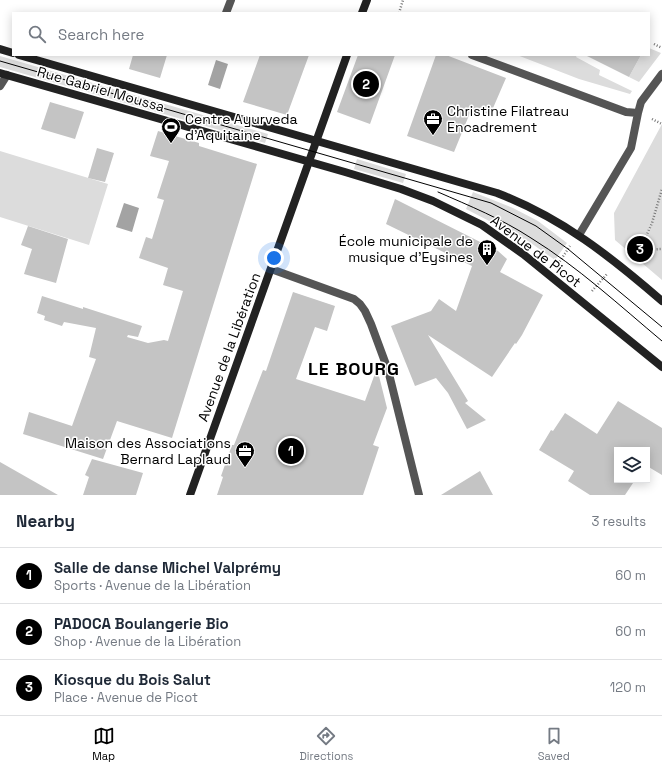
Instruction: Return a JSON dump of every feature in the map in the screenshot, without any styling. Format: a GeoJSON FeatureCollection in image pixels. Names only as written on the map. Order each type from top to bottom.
{"type":"FeatureCollection","features":[{"type":"Feature","properties":{"kind":"street"},"geometry":{"type":"LineString","coordinates":[[226,12],[231,0]]}},
{"type":"Feature","properties":{"kind":"street"},"geometry":{"type":"LineString","coordinates":[[362,12],[367,0]]}},
{"type":"Feature","properties":{"kind":"street"},"geometry":{"type":"LineString","coordinates":[[0,49],[12,53]]}},
{"type":"Feature","properties":{"kind":"street","name":"Rue Gabriel Moussa"},"geometry":{"type":"LineString","coordinates":[[22,56],[316,141]]}},
{"type":"Feature","properties":{"kind":"street"},"geometry":{"type":"LineString","coordinates":[[316,141],[347,56]]}},
{"type":"Feature","properties":{"kind":"street"},"geometry":{"type":"LineString","coordinates":[[475,56],[626,112],[638,113]]}},
{"type":"Feature","properties":{"kind":"street"},"geometry":{"type":"LineString","coordinates":[[0,86],[3,74]]}},
{"type":"Feature","properties":{"kind":"street","name":"Rue Gabriel Moussa"},"geometry":{"type":"LineString","coordinates":[[3,74],[309,162]]}},
{"type":"Feature","properties":{"kind":"street"},"geometry":{"type":"LineString","coordinates":[[579,235],[631,148],[641,102],[662,74]]}},
{"type":"Feature","properties":{"kind":"street","name":"Avenue de la Libération"},"geometry":{"type":"LineString","coordinates":[[190,495],[316,141]]}},
{"type":"Feature","properties":{"kind":"street","name":"Avenue de Picot"},"geometry":{"type":"LineString","coordinates":[[316,141],[497,193],[526,205],[579,235],[617,262],[662,301]]}},
{"type":"Feature","properties":{"kind":"street","name":"Avenue de Picot"},"geometry":{"type":"LineString","coordinates":[[309,162],[401,189],[433,201],[465,216],[503,238],[662,367]]}},
{"type":"Feature","properties":{"kind":"street"},"geometry":{"type":"LineString","coordinates":[[270,268],[354,299],[363,308],[371,324],[388,370],[419,495]]}},
{"type":"Feature","properties":{"kind":"path"},"geometry":{"type":"LineString","coordinates":[[399,12],[403,0]]}},
{"type":"Feature","properties":{"kind":"path"},"geometry":{"type":"LineString","coordinates":[[654,44],[662,48]]}},
{"type":"Feature","properties":{"kind":"path"},"geometry":{"type":"LineString","coordinates":[[640,250],[652,223],[662,190]]}},
{"type":"Feature","properties":{"kind":"path"},"geometry":{"type":"LineString","coordinates":[[550,276],[579,235]]}},
{"type":"Feature","properties":{"kind":"path"},"geometry":{"type":"LineString","coordinates":[[583,303],[623,255],[640,250],[662,249]]}},
{"type":"Feature","properties":{"kind":"shaded area"},"geometry":{"type":"Polygon","coordinates":[[[650,48],[661,53],[639,82],[629,77],[640,56],[650,56],[650,48]]]}},
{"type":"Feature","properties":{"kind":"shaded area"},"geometry":{"type":"Polygon","coordinates":[[[0,56],[268,134],[265,143],[0,67],[0,56]]]}},
{"type":"Feature","properties":{"kind":"shaded area"},"geometry":{"type":"Polygon","coordinates":[[[520,56],[576,56],[600,70],[599,75],[632,91],[630,94],[579,79],[520,56]]]}},
{"type":"Feature","properties":{"kind":"shaded area"},"geometry":{"type":"Polygon","coordinates":[[[216,60],[228,64],[220,89],[208,85],[216,60]]]}},
{"type":"Feature","properties":{"kind":"shaded area"},"geometry":{"type":"Polygon","coordinates":[[[662,124],[662,280],[615,240],[614,213],[662,124]]]}},
{"type":"Feature","properties":{"kind":"shaded area"},"geometry":{"type":"Polygon","coordinates":[[[0,151],[108,184],[89,245],[0,217],[0,151]]]}},
{"type":"Feature","properties":{"kind":"shaded area"},"geometry":{"type":"Polygon","coordinates":[[[357,159],[406,174],[403,183],[354,169],[357,159]]]}},
{"type":"Feature","properties":{"kind":"shaded area"},"geometry":{"type":"Polygon","coordinates":[[[473,192],[513,208],[538,221],[567,243],[555,260],[528,241],[466,209],[473,192]]]}},
{"type":"Feature","properties":{"kind":"shaded area"},"geometry":{"type":"Polygon","coordinates":[[[124,203],[139,208],[132,232],[116,227],[124,203]]]}},
{"type":"Feature","properties":{"kind":"building"},"geometry":{"type":"Polygon","coordinates":[[[133,56],[167,56],[160,78],[129,69],[133,56]]]}},
{"type":"Feature","properties":{"kind":"building"},"geometry":{"type":"Polygon","coordinates":[[[260,56],[309,56],[287,115],[243,102],[260,56]]]}},
{"type":"Feature","properties":{"kind":"building"},"geometry":{"type":"Polygon","coordinates":[[[358,56],[395,56],[370,124],[337,112],[358,56]]]}},
{"type":"Feature","properties":{"kind":"building"},"geometry":{"type":"Polygon","coordinates":[[[436,56],[449,56],[506,78],[490,115],[472,108],[454,152],[407,136],[436,56]]]}},
{"type":"Feature","properties":{"kind":"building"},"geometry":{"type":"Polygon","coordinates":[[[587,56],[640,56],[629,77],[587,56]]]}},
{"type":"Feature","properties":{"kind":"building"},"geometry":{"type":"Polygon","coordinates":[[[50,102],[84,112],[75,139],[41,129],[50,102]]]}},
{"type":"Feature","properties":{"kind":"building"},"geometry":{"type":"Polygon","coordinates":[[[158,131],[199,143],[199,146],[257,164],[172,438],[117,421],[103,459],[23,434],[29,412],[72,426],[96,359],[89,357],[96,328],[64,322],[62,326],[44,320],[45,316],[37,313],[42,296],[83,309],[83,307],[142,326],[138,337],[128,335],[127,337],[148,343],[164,340],[168,341],[183,291],[163,285],[168,268],[139,258],[146,237],[152,239],[164,200],[157,198],[169,161],[150,156],[158,131]]]}},
{"type":"Feature","properties":{"kind":"building"},"geometry":{"type":"Polygon","coordinates":[[[97,148],[114,153],[105,182],[88,178],[97,148]]]}},
{"type":"Feature","properties":{"kind":"building"},"geometry":{"type":"Polygon","coordinates":[[[395,199],[498,251],[507,259],[500,272],[543,295],[522,335],[492,377],[428,335],[468,401],[465,403],[486,420],[467,429],[448,393],[436,378],[415,386],[391,326],[431,311],[439,299],[456,311],[472,266],[386,224],[395,199]]]}},
{"type":"Feature","properties":{"kind":"building"},"geometry":{"type":"Polygon","coordinates":[[[28,226],[68,239],[56,283],[24,274],[32,249],[21,245],[28,226]]]}},
{"type":"Feature","properties":{"kind":"building"},"geometry":{"type":"Polygon","coordinates":[[[640,238],[645,239],[651,245],[651,255],[645,261],[640,262],[635,261],[629,255],[628,250],[629,245],[635,239],[640,238]]]}},
{"type":"Feature","properties":{"kind":"building"},"geometry":{"type":"Polygon","coordinates":[[[293,292],[335,306],[327,331],[315,327],[296,379],[365,401],[377,368],[387,408],[373,445],[379,447],[363,495],[217,495],[223,477],[221,476],[232,445],[234,445],[263,370],[266,371],[293,292]]]}},
{"type":"Feature","properties":{"kind":"building"},"geometry":{"type":"Polygon","coordinates":[[[618,401],[662,428],[662,475],[650,468],[650,447],[614,447],[614,483],[633,483],[625,495],[590,495],[568,481],[574,471],[539,450],[551,430],[553,431],[565,413],[597,434],[618,401]]]}},
{"type":"Feature","properties":{"kind":"building"},"geometry":{"type":"Polygon","coordinates":[[[92,459],[143,473],[136,495],[83,495],[89,477],[85,475],[92,459]]]}},
{"type":"Feature","properties":{"kind":"building"},"geometry":{"type":"Polygon","coordinates":[[[0,462],[58,495],[0,495],[0,462]]]}},
{"type":"Feature","properties":{"kind":"building"},"geometry":{"type":"Polygon","coordinates":[[[480,471],[493,495],[441,495],[480,471]]]}},
{"type":"Feature","properties":{"kind":"tram line"},"geometry":{"type":"LineString","coordinates":[[0,61],[491,203],[536,226],[568,249],[662,327]]}},
{"type":"Feature","properties":{"kind":"tram line"},"geometry":{"type":"LineString","coordinates":[[438,192],[497,219],[520,231],[548,249],[598,287],[662,341]]}},
{"type":"Feature","properties":{"kind":"place","name":"PADOCA Boulangerie Bio"},"geometry":{"type":"Point","coordinates":[366,84]}},
{"type":"Feature","properties":{"kind":"place","name":"Christine Filatreau Encadrement"},"geometry":{"type":"Point","coordinates":[433,136]}},
{"type":"Feature","properties":{"kind":"place","name":"Centre Ayurveda d’Aquitaine"},"geometry":{"type":"Point","coordinates":[171,144]}},
{"type":"Feature","properties":{"kind":"place","name":"Kiosque du Bois Salut"},"geometry":{"type":"Point","coordinates":[640,249]}},
{"type":"Feature","properties":{"kind":"place","name":"École municipale de musique d’Eysines"},"geometry":{"type":"Point","coordinates":[487,266]}},
{"type":"Feature","properties":{"kind":"place","name":"Salle de danse Michel Valprémy"},"geometry":{"type":"Point","coordinates":[291,451]}},
{"type":"Feature","properties":{"kind":"place","name":"Maison des Associations Bernard Laplaud"},"geometry":{"type":"Point","coordinates":[245,468]}},
{"type":"Feature","properties":{"kind":"district","name":"LE BOURG"},"geometry":{"type":"Point","coordinates":[354,368]}}]}
